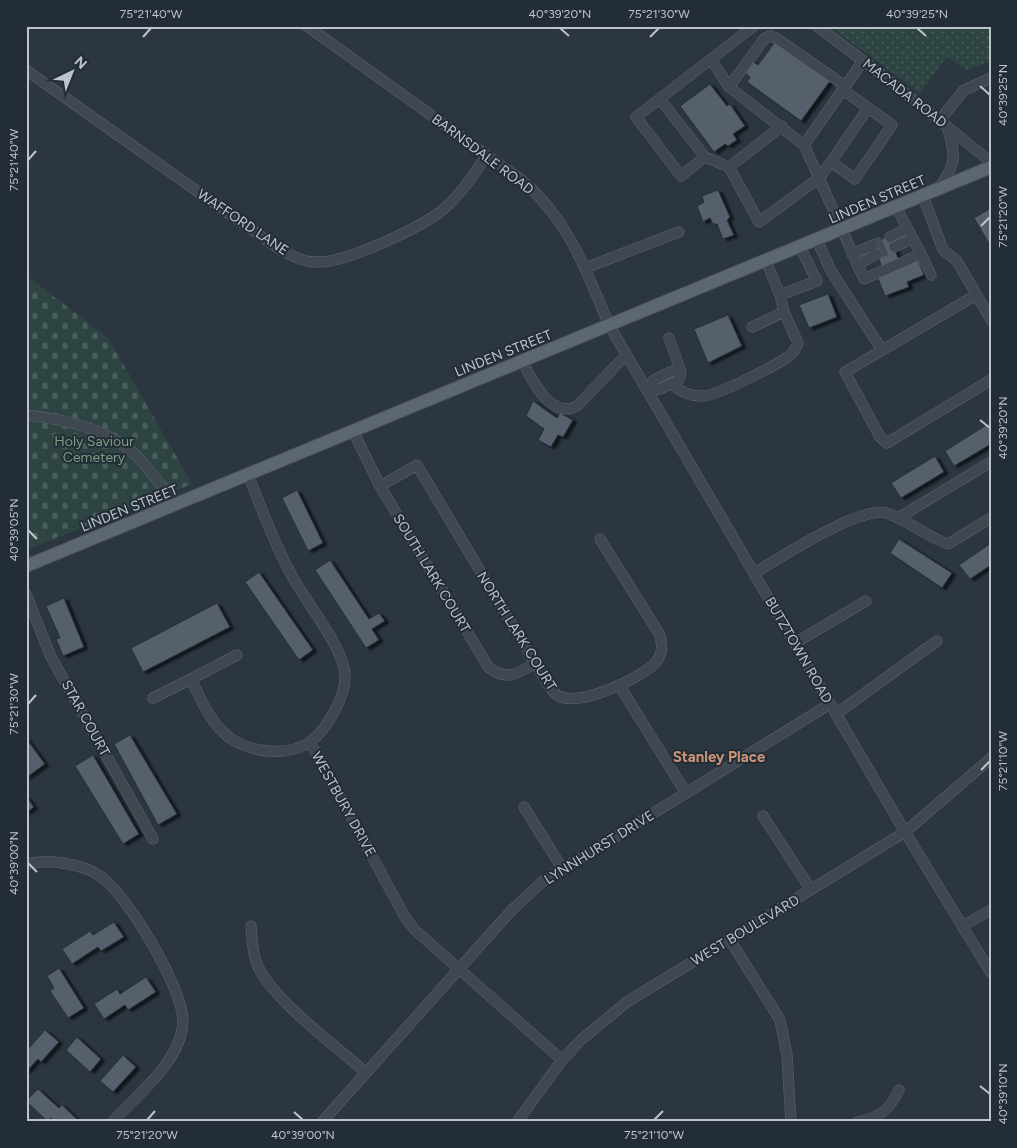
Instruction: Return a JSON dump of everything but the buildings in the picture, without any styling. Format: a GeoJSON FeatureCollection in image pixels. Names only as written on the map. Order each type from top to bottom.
{"type":"FeatureCollection","features":[{"type":"Feature","properties":{"kind":"main road","name":"LINDEN STREET"},"geometry":{"type":"LineString","coordinates":[[26,566],[991,168]]}},
{"type":"Feature","properties":{"kind":"street","name":"BARNSDALE ROAD"},"geometry":{"type":"LineString","coordinates":[[307,26],[523,181],[548,204],[566,232],[585,268],[609,325]]}},
{"type":"Feature","properties":{"kind":"street","name":"MACADA ROAD"},"geometry":{"type":"LineString","coordinates":[[817,26],[944,123],[991,162]]}},
{"type":"Feature","properties":{"kind":"street"},"geometry":{"type":"LineString","coordinates":[[705,157],[681,176],[636,117],[754,27],[764,39]]}},
{"type":"Feature","properties":{"kind":"street"},"geometry":{"type":"LineString","coordinates":[[729,87],[764,39],[770,36],[776,38],[892,125],[855,179],[831,162]]}},
{"type":"Feature","properties":{"kind":"street"},"geometry":{"type":"LineString","coordinates":[[711,59],[729,87],[782,126],[804,146],[864,279],[920,254]]}},
{"type":"Feature","properties":{"kind":"street"},"geometry":{"type":"LineString","coordinates":[[804,146],[863,61]]}},
{"type":"Feature","properties":{"kind":"street","name":"WAFFORD LANE"},"geometry":{"type":"LineString","coordinates":[[26,70],[279,249],[316,262],[342,259],[434,217],[454,200],[487,155]]}},
{"type":"Feature","properties":{"kind":"street"},"geometry":{"type":"LineString","coordinates":[[937,190],[948,175],[955,158],[944,123],[964,90],[991,78]]}},
{"type":"Feature","properties":{"kind":"street"},"geometry":{"type":"LineString","coordinates":[[660,99],[705,157],[728,167],[759,222],[819,178],[868,108]]}},
{"type":"Feature","properties":{"kind":"street"},"geometry":{"type":"LineString","coordinates":[[728,167],[782,126]]}},
{"type":"Feature","properties":{"kind":"street"},"geometry":{"type":"LineString","coordinates":[[923,196],[943,250],[957,261],[991,320]]}},
{"type":"Feature","properties":{"kind":"street"},"geometry":{"type":"LineString","coordinates":[[896,207],[931,275]]}},
{"type":"Feature","properties":{"kind":"street"},"geometry":{"type":"LineString","coordinates":[[585,268],[679,232]]}},
{"type":"Feature","properties":{"kind":"street"},"geometry":{"type":"LineString","coordinates":[[892,242],[909,234]]}},
{"type":"Feature","properties":{"kind":"street"},"geometry":{"type":"LineString","coordinates":[[817,240],[831,272],[882,350]]}},
{"type":"Feature","properties":{"kind":"street"},"geometry":{"type":"LineString","coordinates":[[780,296],[817,281],[800,247]]}},
{"type":"Feature","properties":{"kind":"street"},"geometry":{"type":"LineString","coordinates":[[852,254],[875,249],[857,264]]}},
{"type":"Feature","properties":{"kind":"street"},"geometry":{"type":"LineString","coordinates":[[671,384],[694,396],[714,394],[789,356],[795,351],[798,343],[784,312],[780,296],[766,261]]}},
{"type":"Feature","properties":{"kind":"street"},"geometry":{"type":"LineString","coordinates":[[976,295],[845,372],[880,437],[887,443],[991,380]]}},
{"type":"Feature","properties":{"kind":"street"},"geometry":{"type":"LineString","coordinates":[[752,327],[784,312]]}},
{"type":"Feature","properties":{"kind":"street","name":"BUTZTOWN ROAD"},"geometry":{"type":"LineString","coordinates":[[609,325],[905,832],[991,973]]}},
{"type":"Feature","properties":{"kind":"street"},"geometry":{"type":"LineString","coordinates":[[647,390],[660,389],[679,380],[681,372],[668,338]]}},
{"type":"Feature","properties":{"kind":"street"},"geometry":{"type":"LineString","coordinates":[[522,361],[547,400],[557,408],[570,410],[577,406],[626,354]]}},
{"type":"Feature","properties":{"kind":"street"},"geometry":{"type":"LineString","coordinates":[[647,390],[654,380],[672,371],[681,372]]}},
{"type":"Feature","properties":{"kind":"street"},"geometry":{"type":"LineString","coordinates":[[26,415],[62,421],[114,439],[136,456],[176,505]]}},
{"type":"Feature","properties":{"kind":"street","name":"SOUTH LARK COURT"},"geometry":{"type":"LineString","coordinates":[[353,431],[380,486],[489,668],[499,674],[515,674],[535,663]]}},
{"type":"Feature","properties":{"kind":"street"},"geometry":{"type":"LineString","coordinates":[[898,518],[991,462]]}},
{"type":"Feature","properties":{"kind":"street","name":"NORTH LARK COURT"},"geometry":{"type":"LineString","coordinates":[[380,486],[417,466],[535,663],[557,695],[567,698],[588,697],[619,685],[652,666],[662,651],[660,635],[600,539]]}},
{"type":"Feature","properties":{"kind":"street","name":"WESTBURY DRIVE"},"geometry":{"type":"LineString","coordinates":[[248,475],[278,548],[293,577],[336,648],[345,673],[342,693],[336,709],[322,730],[310,742],[405,917],[424,940],[562,1060]]}},
{"type":"Feature","properties":{"kind":"street"},"geometry":{"type":"LineString","coordinates":[[754,573],[845,521],[876,512],[889,514],[927,536],[948,544],[991,518]]}},
{"type":"Feature","properties":{"kind":"street","name":"STAR COURT"},"geometry":{"type":"LineString","coordinates":[[26,594],[51,657],[153,839]]}},
{"type":"Feature","properties":{"kind":"street"},"geometry":{"type":"LineString","coordinates":[[794,643],[866,601]]}},
{"type":"Feature","properties":{"kind":"street"},"geometry":{"type":"LineString","coordinates":[[836,714],[937,641]]}},
{"type":"Feature","properties":{"kind":"street"},"geometry":{"type":"LineString","coordinates":[[153,698],[237,655]]}},
{"type":"Feature","properties":{"kind":"street"},"geometry":{"type":"LineString","coordinates":[[191,679],[209,716],[231,738],[251,747],[264,750],[284,750],[310,742]]}},
{"type":"Feature","properties":{"kind":"street"},"geometry":{"type":"LineString","coordinates":[[619,685],[686,793]]}},
{"type":"Feature","properties":{"kind":"street","name":"LYNNHURST DRIVE"},"geometry":{"type":"LineString","coordinates":[[322,1122],[511,910],[542,882],[830,704]]}},
{"type":"Feature","properties":{"kind":"street","name":"WEST BOULEVARD"},"geometry":{"type":"LineString","coordinates":[[517,1122],[562,1060],[582,1039],[628,1002],[905,832],[991,758]]}},
{"type":"Feature","properties":{"kind":"street"},"geometry":{"type":"LineString","coordinates":[[524,807],[562,868]]}},
{"type":"Feature","properties":{"kind":"street"},"geometry":{"type":"LineString","coordinates":[[763,816],[811,890]]}},
{"type":"Feature","properties":{"kind":"street"},"geometry":{"type":"LineString","coordinates":[[26,864],[37,862],[66,864],[89,870],[109,883],[123,897],[176,992],[183,1022],[174,1051],[160,1070],[112,1122]]}},
{"type":"Feature","properties":{"kind":"street"},"geometry":{"type":"LineString","coordinates":[[962,926],[991,910]]}},
{"type":"Feature","properties":{"kind":"street"},"geometry":{"type":"LineString","coordinates":[[251,926],[257,964],[268,984],[365,1072]]}},
{"type":"Feature","properties":{"kind":"street"},"geometry":{"type":"LineString","coordinates":[[730,940],[780,1020],[787,1055],[791,1122]]}},
{"type":"Feature","properties":{"kind":"street"},"geometry":{"type":"LineString","coordinates":[[857,1122],[872,1119],[884,1112],[893,1103],[899,1090]]}},
{"type":"Feature","properties":{"kind":"green space"},"geometry":{"type":"Polygon","coordinates":[[[829,26],[991,26],[991,61],[967,70],[947,57],[920,93],[829,26]]]}},
{"type":"Feature","properties":{"kind":"green space","name":"Holy Saviour Cemetery"},"geometry":{"type":"Polygon","coordinates":[[[26,275],[109,339],[192,484],[26,550],[26,275]]]}},
{"type":"Feature","properties":{"kind":"tunnel"},"geometry":{"type":"LineString","coordinates":[[873,245],[890,237]]}},
{"type":"Feature","properties":{"kind":"tunnel"},"geometry":{"type":"LineString","coordinates":[[877,254],[894,247]]}},
{"type":"Feature","properties":{"kind":"district","name":"Stanley Place"},"geometry":{"type":"Point","coordinates":[719,757]}}]}
